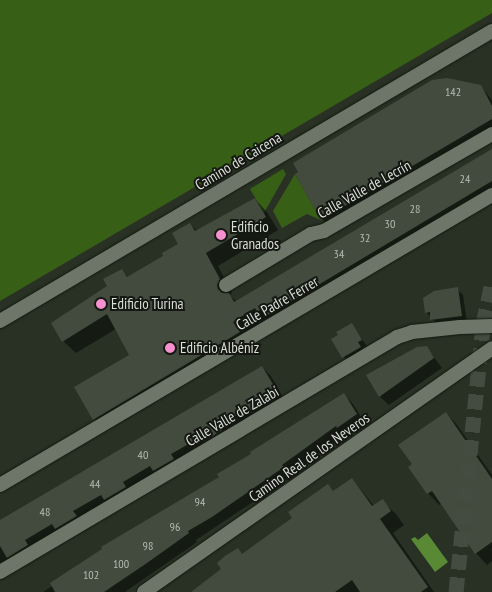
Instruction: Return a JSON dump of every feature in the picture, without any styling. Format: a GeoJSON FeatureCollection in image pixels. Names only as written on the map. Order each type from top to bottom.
{"type":"FeatureCollection","features":[{"type":"Feature","properties":{"kind":"street","name":"Camino de Caicena"},"geometry":{"type":"LineString","coordinates":[[0,320],[492,31]]}},
{"type":"Feature","properties":{"kind":"street","name":"Calle Valle de Lecrín"},"geometry":{"type":"LineString","coordinates":[[226,284],[311,234],[324,231],[492,134]]}},
{"type":"Feature","properties":{"kind":"street","name":"Calle Padre Ferrer"},"geometry":{"type":"LineString","coordinates":[[0,485],[492,195]]}},
{"type":"Feature","properties":{"kind":"street","name":"Calle Valle de Zalabí"},"geometry":{"type":"LineString","coordinates":[[0,572],[397,337],[412,332],[460,326],[492,326]]}},
{"type":"Feature","properties":{"kind":"street","name":"Camino Real de los Neveros"},"geometry":{"type":"LineString","coordinates":[[144,592],[492,348]]}},
{"type":"Feature","properties":{"kind":"shaded area"},"geometry":{"type":"Polygon","coordinates":[[[0,0],[492,0],[492,13],[0,301],[0,0]]]}},
{"type":"Feature","properties":{"kind":"shaded area"},"geometry":{"type":"Polygon","coordinates":[[[283,169],[286,174],[264,213],[250,189],[283,169]]]}},
{"type":"Feature","properties":{"kind":"shaded area"},"geometry":{"type":"Polygon","coordinates":[[[295,174],[321,220],[307,214],[282,228],[273,211],[295,174]]]}},
{"type":"Feature","properties":{"kind":"shaded area"},"geometry":{"type":"Polygon","coordinates":[[[427,533],[448,562],[435,572],[411,539],[415,537],[418,540],[427,533]]]}},
{"type":"Feature","properties":{"kind":"building"},"geometry":{"type":"Polygon","coordinates":[[[447,78],[481,85],[492,106],[492,119],[321,220],[295,174],[298,172],[293,163],[432,80],[447,78]]]}},
{"type":"Feature","properties":{"kind":"building"},"geometry":{"type":"Polygon","coordinates":[[[492,149],[492,181],[268,315],[263,308],[257,312],[255,308],[233,322],[240,332],[93,420],[74,387],[129,355],[107,314],[62,342],[51,323],[107,286],[103,279],[122,269],[127,277],[163,256],[162,253],[178,244],[172,233],[190,223],[195,231],[255,198],[266,217],[206,253],[220,279],[217,285],[218,289],[222,293],[229,293],[234,302],[492,149]]]}},
{"type":"Feature","properties":{"kind":"building"},"geometry":{"type":"Polygon","coordinates":[[[458,287],[462,316],[430,320],[430,312],[425,313],[423,298],[434,291],[458,287]]]}},
{"type":"Feature","properties":{"kind":"building"},"geometry":{"type":"Polygon","coordinates":[[[352,323],[362,340],[358,342],[361,347],[342,358],[331,339],[338,335],[336,332],[352,323]]]}},
{"type":"Feature","properties":{"kind":"building"},"geometry":{"type":"Polygon","coordinates":[[[427,346],[434,358],[379,397],[366,375],[417,347],[427,346]]]}},
{"type":"Feature","properties":{"kind":"building"},"geometry":{"type":"Polygon","coordinates":[[[262,366],[277,391],[269,396],[272,401],[251,413],[248,409],[221,425],[223,430],[202,442],[199,438],[171,454],[174,459],[153,471],[150,466],[123,482],[126,487],[104,500],[101,495],[73,511],[77,516],[55,529],[52,524],[25,540],[28,545],[7,558],[0,546],[0,520],[262,366]]]}},
{"type":"Feature","properties":{"kind":"building"},"geometry":{"type":"Polygon","coordinates":[[[344,393],[357,414],[337,428],[336,426],[282,465],[284,467],[212,517],[188,531],[189,533],[147,563],[104,592],[55,592],[50,583],[102,549],[101,547],[219,477],[217,474],[344,393]]]}},
{"type":"Feature","properties":{"kind":"building"},"geometry":{"type":"Polygon","coordinates":[[[446,412],[492,479],[492,542],[475,554],[432,491],[427,494],[408,467],[412,464],[398,445],[446,412]]]}},
{"type":"Feature","properties":{"kind":"building"},"geometry":{"type":"Polygon","coordinates":[[[352,478],[372,506],[383,499],[391,511],[380,519],[428,587],[421,592],[360,592],[352,580],[335,592],[191,592],[221,569],[217,563],[225,556],[238,548],[242,554],[292,518],[288,512],[328,484],[333,491],[352,478]]]}},
{"type":"Feature","properties":{"kind":"tunnel"},"geometry":{"type":"LineString","coordinates":[[456,592],[483,324],[492,282]]}},
{"type":"Feature","properties":{"kind":"place","name":"Edificio Granados"},"geometry":{"type":"Point","coordinates":[221,235]}},
{"type":"Feature","properties":{"kind":"place","name":"Edificio Turina"},"geometry":{"type":"Point","coordinates":[101,304]}},
{"type":"Feature","properties":{"kind":"place","name":"Edificio Albéniz"},"geometry":{"type":"Point","coordinates":[170,348]}}]}
